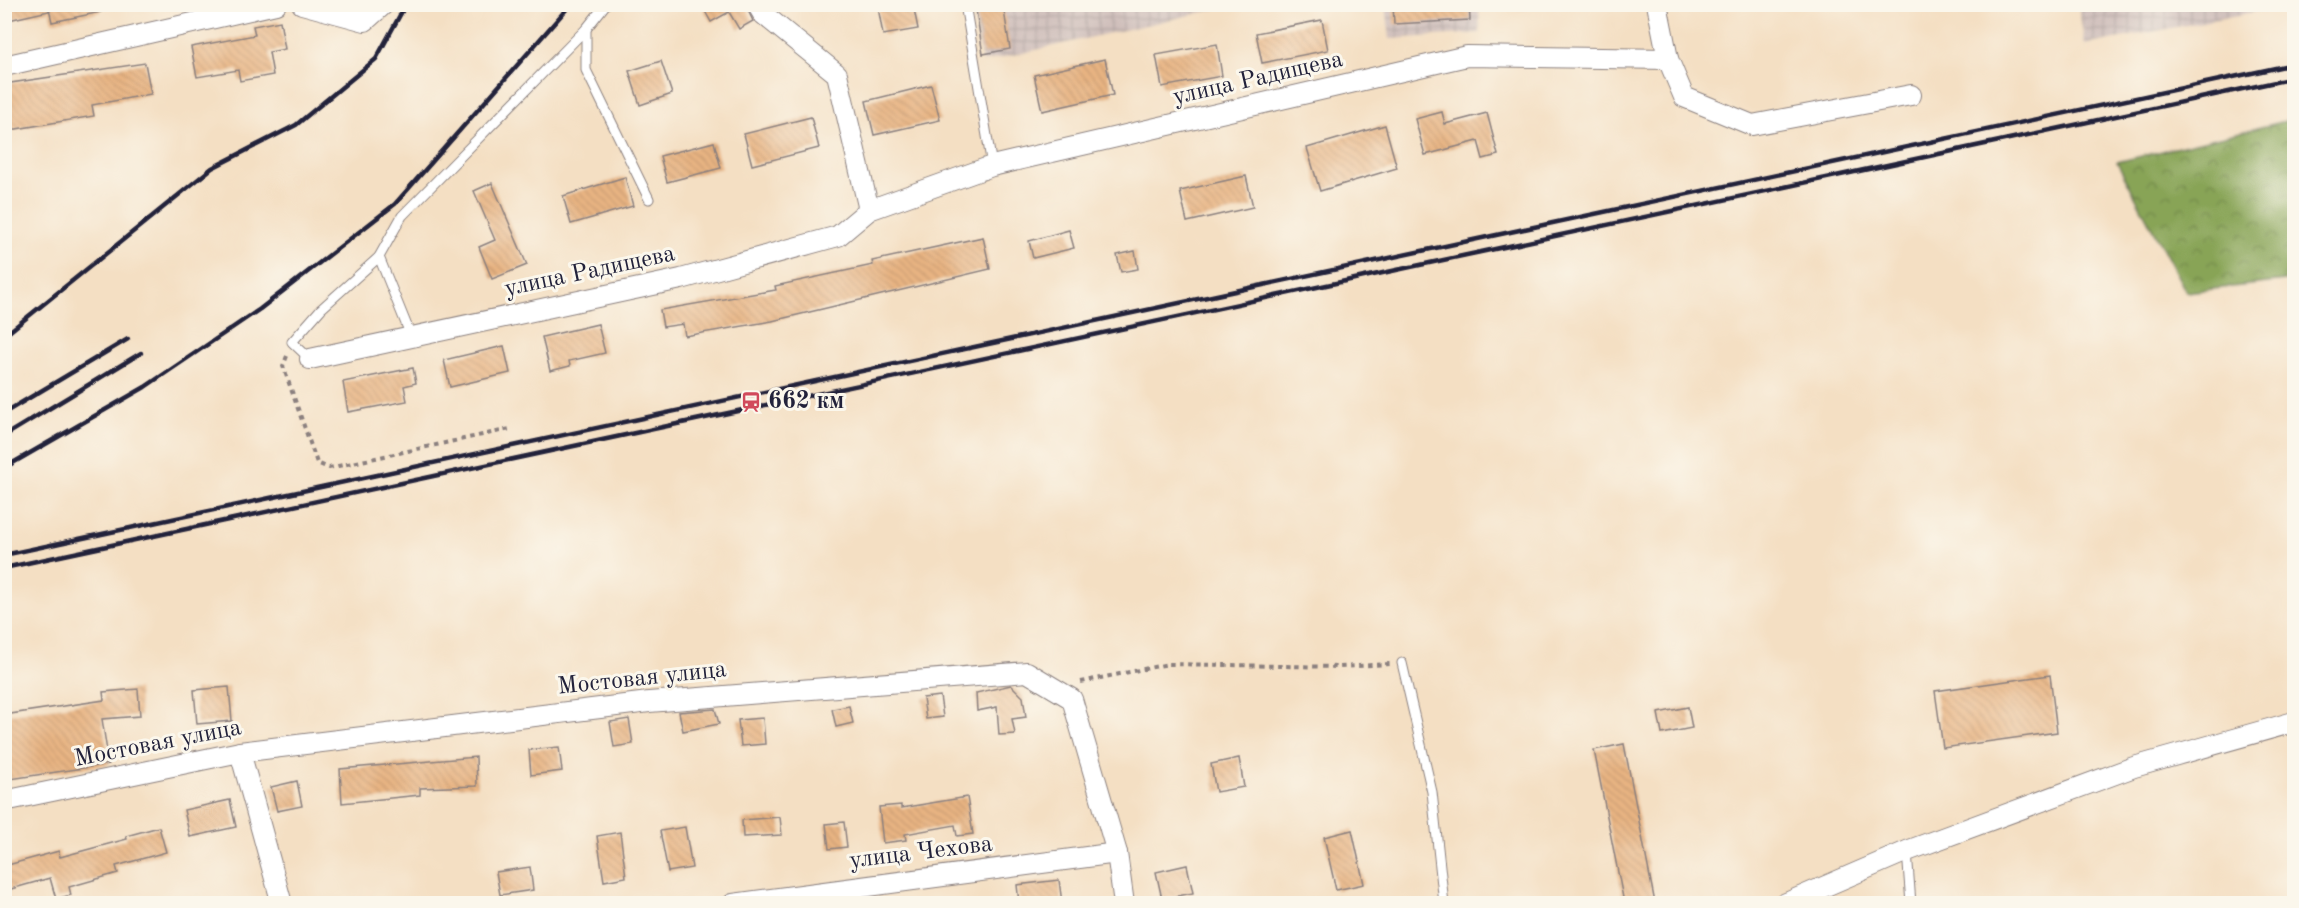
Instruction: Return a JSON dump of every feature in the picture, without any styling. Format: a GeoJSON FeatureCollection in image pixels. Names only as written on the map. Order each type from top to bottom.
{"type":"FeatureCollection","features":[{"type":"Feature","properties":{"kind":"street"},"geometry":{"type":"LineString","coordinates":[[4,66],[276,4]]}},
{"type":"Feature","properties":{"kind":"street"},"geometry":{"type":"LineString","coordinates":[[302,4],[365,21],[384,4]]}},
{"type":"Feature","properties":{"kind":"street"},"geometry":{"type":"LineString","coordinates":[[757,4],[763,14],[837,74],[869,210]]}},
{"type":"Feature","properties":{"kind":"street"},"geometry":{"type":"LineString","coordinates":[[1657,4],[1668,59],[1684,97],[1752,125],[1911,95]]}},
{"type":"Feature","properties":{"kind":"street","name":"улица Радищева"},"geometry":{"type":"LineString","coordinates":[[310,359],[681,279],[838,236],[869,210],[993,166],[1467,56],[1668,59]]}},
{"type":"Feature","properties":{"kind":"street","name":"Мостовая улица"},"geometry":{"type":"LineString","coordinates":[[4,801],[240,752],[649,702],[1027,672],[1072,699],[1117,854],[1124,903]]}},
{"type":"Feature","properties":{"kind":"street"},"geometry":{"type":"LineString","coordinates":[[1784,903],[1907,851],[2134,767],[2295,722]]}},
{"type":"Feature","properties":{"kind":"street"},"geometry":{"type":"LineString","coordinates":[[240,752],[282,903]]}},
{"type":"Feature","properties":{"kind":"street","name":"улица Чехова"},"geometry":{"type":"LineString","coordinates":[[733,903],[1117,854]]}},
{"type":"Feature","properties":{"kind":"lane"},"geometry":{"type":"LineString","coordinates":[[310,359],[292,342],[321,309],[379,257],[402,216],[586,29],[606,4]]}},
{"type":"Feature","properties":{"kind":"lane"},"geometry":{"type":"LineString","coordinates":[[965,4],[993,166]]}},
{"type":"Feature","properties":{"kind":"lane"},"geometry":{"type":"LineString","coordinates":[[586,29],[586,70],[650,199]]}},
{"type":"Feature","properties":{"kind":"lane"},"geometry":{"type":"LineString","coordinates":[[379,257],[411,336]]}},
{"type":"Feature","properties":{"kind":"lane"},"geometry":{"type":"LineString","coordinates":[[1402,663],[1432,792],[1444,903]]}},
{"type":"Feature","properties":{"kind":"lane"},"geometry":{"type":"LineString","coordinates":[[1907,851],[1911,903]]}},
{"type":"Feature","properties":{"kind":"path"},"geometry":{"type":"LineString","coordinates":[[292,342],[283,366],[310,449],[317,463],[329,468],[510,429]]}},
{"type":"Feature","properties":{"kind":"path"},"geometry":{"type":"LineString","coordinates":[[1053,688],[1168,664],[1340,667],[1402,663]]}},
{"type":"Feature","properties":{"kind":"shaded area"},"geometry":{"type":"Polygon","coordinates":[[[1528,4],[1528,9],[1479,8],[1480,33],[1390,39],[1386,5],[1528,4]]]}},
{"type":"Feature","properties":{"kind":"shaded area"},"geometry":{"type":"Polygon","coordinates":[[[2078,4],[2294,4],[2085,45],[2078,5],[2078,4]]]}},
{"type":"Feature","properties":{"kind":"shaded area"},"geometry":{"type":"Polygon","coordinates":[[[973,5],[1234,5],[982,62],[973,5]]]}},
{"type":"Feature","properties":{"kind":"green space"},"geometry":{"type":"Polygon","coordinates":[[[2294,119],[2294,280],[2186,292],[2117,162],[2294,119]]]}},
{"type":"Feature","properties":{"kind":"building"},"geometry":{"type":"Polygon","coordinates":[[[4,4],[100,4],[101,12],[52,22],[49,8],[49,11],[4,21],[4,4]]]}},
{"type":"Feature","properties":{"kind":"building"},"geometry":{"type":"Polygon","coordinates":[[[701,4],[745,4],[753,21],[739,29],[729,12],[711,22],[701,4]]]}},
{"type":"Feature","properties":{"kind":"building"},"geometry":{"type":"Polygon","coordinates":[[[913,4],[918,29],[883,35],[878,7],[913,4]]]}},
{"type":"Feature","properties":{"kind":"building"},"geometry":{"type":"Polygon","coordinates":[[[975,4],[1003,4],[1010,49],[983,54],[975,4]]]}},
{"type":"Feature","properties":{"kind":"building"},"geometry":{"type":"Polygon","coordinates":[[[1393,4],[1469,4],[1470,20],[1394,24],[1393,4]]]}},
{"type":"Feature","properties":{"kind":"building"},"geometry":{"type":"Polygon","coordinates":[[[1322,20],[1328,50],[1262,63],[1256,33],[1322,20]]]}},
{"type":"Feature","properties":{"kind":"building"},"geometry":{"type":"Polygon","coordinates":[[[280,21],[285,49],[269,52],[273,75],[240,81],[238,70],[197,77],[191,47],[255,35],[253,26],[280,21]]]}},
{"type":"Feature","properties":{"kind":"building"},"geometry":{"type":"Polygon","coordinates":[[[1217,44],[1222,76],[1162,87],[1156,55],[1217,44]]]}},
{"type":"Feature","properties":{"kind":"building"},"geometry":{"type":"Polygon","coordinates":[[[1105,59],[1113,95],[1042,111],[1034,75],[1105,59]]]}},
{"type":"Feature","properties":{"kind":"building"},"geometry":{"type":"Polygon","coordinates":[[[661,61],[672,94],[640,105],[629,71],[661,61]]]}},
{"type":"Feature","properties":{"kind":"building"},"geometry":{"type":"Polygon","coordinates":[[[145,63],[151,94],[92,105],[94,116],[4,131],[4,84],[145,63]]]}},
{"type":"Feature","properties":{"kind":"building"},"geometry":{"type":"Polygon","coordinates":[[[931,85],[940,120],[874,135],[866,101],[931,85]]]}},
{"type":"Feature","properties":{"kind":"building"},"geometry":{"type":"Polygon","coordinates":[[[1442,112],[1445,124],[1487,113],[1498,155],[1483,159],[1478,141],[1425,155],[1415,119],[1442,112]]]}},
{"type":"Feature","properties":{"kind":"building"},"geometry":{"type":"Polygon","coordinates":[[[811,117],[819,148],[752,165],[744,134],[811,117]]]}},
{"type":"Feature","properties":{"kind":"building"},"geometry":{"type":"Polygon","coordinates":[[[1385,125],[1397,168],[1320,191],[1307,148],[1385,125]]]}},
{"type":"Feature","properties":{"kind":"building"},"geometry":{"type":"Polygon","coordinates":[[[714,142],[721,168],[667,182],[660,156],[714,142]]]}},
{"type":"Feature","properties":{"kind":"building"},"geometry":{"type":"Polygon","coordinates":[[[1246,176],[1253,207],[1187,222],[1180,191],[1246,176]]]}},
{"type":"Feature","properties":{"kind":"building"},"geometry":{"type":"Polygon","coordinates":[[[625,177],[633,206],[571,224],[563,196],[625,177]]]}},
{"type":"Feature","properties":{"kind":"building"},"geometry":{"type":"Polygon","coordinates":[[[492,183],[527,265],[492,279],[479,247],[495,240],[474,191],[492,183]]]}},
{"type":"Feature","properties":{"kind":"building"},"geometry":{"type":"Polygon","coordinates":[[[1069,230],[1074,248],[1033,258],[1029,241],[1069,230]]]}},
{"type":"Feature","properties":{"kind":"building"},"geometry":{"type":"Polygon","coordinates":[[[983,237],[990,269],[772,321],[685,336],[683,324],[663,327],[660,310],[776,290],[775,286],[873,265],[872,261],[983,237]]]}},
{"type":"Feature","properties":{"kind":"building"},"geometry":{"type":"Polygon","coordinates":[[[1135,251],[1138,269],[1121,272],[1117,255],[1135,251]]]}},
{"type":"Feature","properties":{"kind":"building"},"geometry":{"type":"Polygon","coordinates":[[[598,324],[605,353],[569,361],[570,366],[550,371],[542,337],[598,324]]]}},
{"type":"Feature","properties":{"kind":"building"},"geometry":{"type":"Polygon","coordinates":[[[504,346],[510,373],[450,387],[444,360],[504,346]]]}},
{"type":"Feature","properties":{"kind":"building"},"geometry":{"type":"Polygon","coordinates":[[[413,368],[416,383],[404,386],[407,401],[348,412],[343,382],[413,368]]]}},
{"type":"Feature","properties":{"kind":"building"},"geometry":{"type":"Polygon","coordinates":[[[2050,675],[2057,732],[1943,748],[1935,691],[2050,675]]]}},
{"type":"Feature","properties":{"kind":"building"},"geometry":{"type":"Polygon","coordinates":[[[1011,685],[1023,697],[1026,717],[1012,719],[1015,734],[999,735],[997,707],[977,711],[976,693],[1011,685]]]}},
{"type":"Feature","properties":{"kind":"building"},"geometry":{"type":"Polygon","coordinates":[[[229,687],[232,721],[197,724],[194,690],[229,687]]]}},
{"type":"Feature","properties":{"kind":"building"},"geometry":{"type":"Polygon","coordinates":[[[138,689],[140,716],[102,719],[109,764],[4,780],[4,715],[104,700],[103,692],[138,689]]]}},
{"type":"Feature","properties":{"kind":"building"},"geometry":{"type":"Polygon","coordinates":[[[940,696],[943,717],[926,719],[923,698],[940,696]]]}},
{"type":"Feature","properties":{"kind":"building"},"geometry":{"type":"Polygon","coordinates":[[[849,706],[853,723],[836,727],[832,709],[849,706]]]}},
{"type":"Feature","properties":{"kind":"building"},"geometry":{"type":"Polygon","coordinates":[[[1688,707],[1692,728],[1662,734],[1658,713],[1688,707]]]}},
{"type":"Feature","properties":{"kind":"building"},"geometry":{"type":"Polygon","coordinates":[[[715,709],[719,724],[683,731],[679,712],[715,709]]]}},
{"type":"Feature","properties":{"kind":"building"},"geometry":{"type":"Polygon","coordinates":[[[763,718],[765,744],[741,746],[738,720],[763,718]]]}},
{"type":"Feature","properties":{"kind":"building"},"geometry":{"type":"Polygon","coordinates":[[[629,719],[633,744],[614,747],[610,722],[629,719]]]}},
{"type":"Feature","properties":{"kind":"building"},"geometry":{"type":"Polygon","coordinates":[[[1624,744],[1655,903],[1624,903],[1594,750],[1624,744]]]}},
{"type":"Feature","properties":{"kind":"building"},"geometry":{"type":"Polygon","coordinates":[[[559,747],[562,771],[531,775],[529,750],[559,747]]]}},
{"type":"Feature","properties":{"kind":"building"},"geometry":{"type":"Polygon","coordinates":[[[476,757],[477,786],[420,788],[420,795],[342,803],[340,769],[476,757]]]}},
{"type":"Feature","properties":{"kind":"building"},"geometry":{"type":"Polygon","coordinates":[[[1239,758],[1244,787],[1216,792],[1211,764],[1239,758]]]}},
{"type":"Feature","properties":{"kind":"building"},"geometry":{"type":"Polygon","coordinates":[[[297,781],[302,806],[277,811],[271,787],[297,781]]]}},
{"type":"Feature","properties":{"kind":"building"},"geometry":{"type":"Polygon","coordinates":[[[967,797],[973,834],[957,836],[955,825],[905,834],[906,840],[883,843],[879,807],[901,805],[901,808],[967,797]]]}},
{"type":"Feature","properties":{"kind":"building"},"geometry":{"type":"Polygon","coordinates":[[[230,800],[236,827],[190,837],[184,810],[230,800]]]}},
{"type":"Feature","properties":{"kind":"building"},"geometry":{"type":"Polygon","coordinates":[[[780,817],[782,835],[743,837],[742,820],[780,817]]]}},
{"type":"Feature","properties":{"kind":"building"},"geometry":{"type":"Polygon","coordinates":[[[844,822],[847,847],[829,849],[826,824],[844,822]]]}},
{"type":"Feature","properties":{"kind":"building"},"geometry":{"type":"Polygon","coordinates":[[[159,827],[166,852],[116,866],[118,873],[69,887],[71,895],[56,899],[50,878],[4,891],[4,866],[59,851],[60,857],[127,839],[126,836],[159,827]]]}},
{"type":"Feature","properties":{"kind":"building"},"geometry":{"type":"Polygon","coordinates":[[[685,827],[692,868],[668,872],[660,831],[685,827]]]}},
{"type":"Feature","properties":{"kind":"building"},"geometry":{"type":"Polygon","coordinates":[[[1352,830],[1364,884],[1336,890],[1324,837],[1352,830]]]}},
{"type":"Feature","properties":{"kind":"building"},"geometry":{"type":"Polygon","coordinates":[[[620,832],[626,877],[604,881],[597,836],[620,832]]]}},
{"type":"Feature","properties":{"kind":"building"},"geometry":{"type":"Polygon","coordinates":[[[1187,865],[1193,893],[1162,899],[1156,872],[1187,865]]]}},
{"type":"Feature","properties":{"kind":"building"},"geometry":{"type":"Polygon","coordinates":[[[530,867],[533,890],[500,895],[496,872],[530,867]]]}},
{"type":"Feature","properties":{"kind":"building"},"geometry":{"type":"Polygon","coordinates":[[[1059,880],[1062,903],[1019,903],[1017,885],[1059,880]]]}},
{"type":"Feature","properties":{"kind":"railway"},"geometry":{"type":"LineString","coordinates":[[4,336],[212,168],[296,125],[376,59],[406,4]]}},
{"type":"Feature","properties":{"kind":"railway"},"geometry":{"type":"LineString","coordinates":[[4,468],[145,387],[260,309],[395,204],[571,4]]}},
{"type":"Feature","properties":{"kind":"railway"},"geometry":{"type":"LineString","coordinates":[[4,555],[2294,64]]}},
{"type":"Feature","properties":{"kind":"railway"},"geometry":{"type":"LineString","coordinates":[[4,568],[2294,78]]}},
{"type":"Feature","properties":{"kind":"railway"},"geometry":{"type":"LineString","coordinates":[[4,413],[128,339]]}},
{"type":"Feature","properties":{"kind":"railway"},"geometry":{"type":"LineString","coordinates":[[4,436],[141,353]]}},
{"type":"Feature","properties":{"kind":"place","name":"662 км"},"geometry":{"type":"Point","coordinates":[751,402]}}]}
